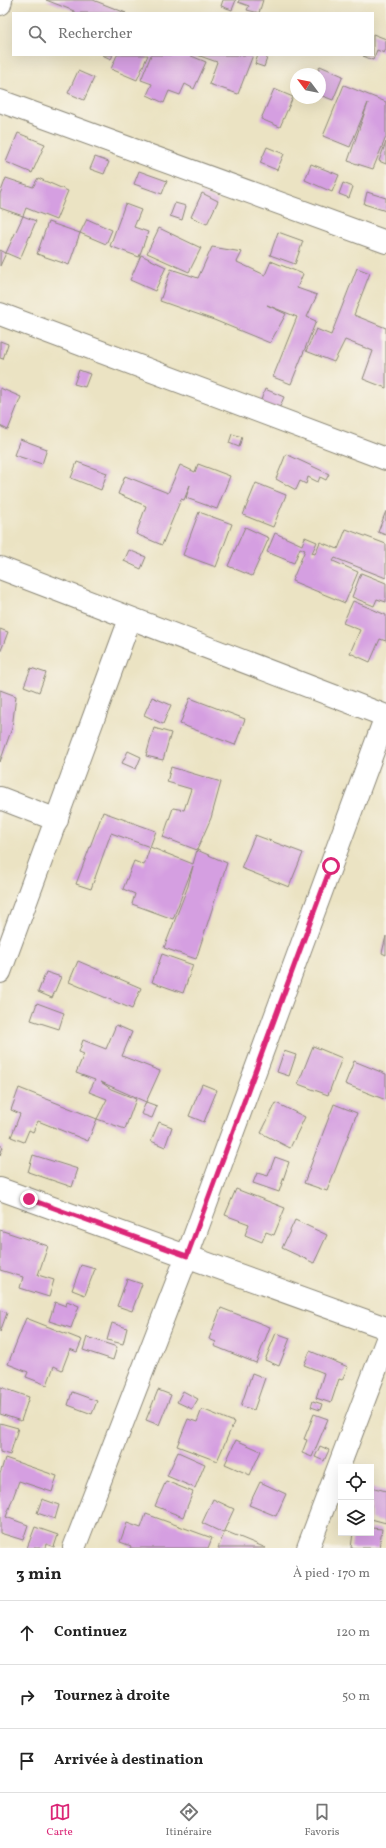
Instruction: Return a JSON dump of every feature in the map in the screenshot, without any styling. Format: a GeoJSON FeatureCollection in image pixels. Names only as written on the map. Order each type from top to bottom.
{"type":"FeatureCollection","features":[{"type":"Feature","properties":{"kind":"street"},"geometry":{"type":"LineString","coordinates":[[0,4],[1,0]]}},
{"type":"Feature","properties":{"kind":"street"},"geometry":{"type":"LineString","coordinates":[[0,101],[386,242]]}},
{"type":"Feature","properties":{"kind":"street"},"geometry":{"type":"LineString","coordinates":[[0,314],[386,459]]}},
{"type":"Feature","properties":{"kind":"street"},"geometry":{"type":"LineString","coordinates":[[0,568],[386,716],[187,1256],[74,1548]]}},
{"type":"Feature","properties":{"kind":"street"},"geometry":{"type":"LineString","coordinates":[[0,972],[130,619]]}},
{"type":"Feature","properties":{"kind":"street"},"geometry":{"type":"LineString","coordinates":[[0,798],[57,820]]}},
{"type":"Feature","properties":{"kind":"street"},"geometry":{"type":"LineString","coordinates":[[0,1189],[386,1328]]}},
{"type":"Feature","properties":{"kind":"street"},"geometry":{"type":"LineString","coordinates":[[308,1548],[386,1342]]}},
{"type":"Feature","properties":{"kind":"building"},"geometry":{"type":"Polygon","coordinates":[[[46,0],[93,0],[123,12],[74,12],[46,0]]]}},
{"type":"Feature","properties":{"kind":"building"},"geometry":{"type":"Polygon","coordinates":[[[223,0],[236,0],[232,10],[221,6],[223,0]]]}},
{"type":"Feature","properties":{"kind":"building"},"geometry":{"type":"Polygon","coordinates":[[[239,0],[263,0],[259,12],[247,10],[249,6],[238,2],[239,0]]]}},
{"type":"Feature","properties":{"kind":"building"},"geometry":{"type":"Polygon","coordinates":[[[374,34],[386,39],[386,49],[384,53],[377,50],[373,60],[363,56],[374,56],[374,34]]]}},
{"type":"Feature","properties":{"kind":"building"},"geometry":{"type":"Polygon","coordinates":[[[104,56],[112,56],[111,59],[104,56]]]}},
{"type":"Feature","properties":{"kind":"building"},"geometry":{"type":"Polygon","coordinates":[[[117,56],[148,56],[137,80],[111,69],[117,56]]]}},
{"type":"Feature","properties":{"kind":"building"},"geometry":{"type":"Polygon","coordinates":[[[151,56],[191,56],[206,62],[194,89],[185,84],[180,95],[169,91],[164,103],[147,95],[152,84],[141,80],[151,56]]]}},
{"type":"Feature","properties":{"kind":"building"},"geometry":{"type":"Polygon","coordinates":[[[200,56],[253,56],[238,94],[209,84],[217,62],[200,56]]]}},
{"type":"Feature","properties":{"kind":"building"},"geometry":{"type":"Polygon","coordinates":[[[258,56],[268,56],[264,67],[255,64],[258,56]]]}},
{"type":"Feature","properties":{"kind":"building"},"geometry":{"type":"Polygon","coordinates":[[[326,69],[343,76],[333,100],[326,97],[326,69]]]}},
{"type":"Feature","properties":{"kind":"building"},"geometry":{"type":"Polygon","coordinates":[[[78,71],[94,78],[84,100],[68,93],[78,71]]]}},
{"type":"Feature","properties":{"kind":"building"},"geometry":{"type":"Polygon","coordinates":[[[344,85],[386,102],[386,137],[373,169],[348,161],[368,103],[350,147],[323,136],[344,85]]]}},
{"type":"Feature","properties":{"kind":"building"},"geometry":{"type":"Polygon","coordinates":[[[274,89],[290,96],[290,104],[280,127],[261,119],[274,89]]]}},
{"type":"Feature","properties":{"kind":"building"},"geometry":{"type":"Polygon","coordinates":[[[18,133],[45,144],[32,173],[6,162],[18,133]]]}},
{"type":"Feature","properties":{"kind":"building"},"geometry":{"type":"Polygon","coordinates":[[[386,142],[386,164],[379,161],[386,142]]]}},
{"type":"Feature","properties":{"kind":"building"},"geometry":{"type":"Polygon","coordinates":[[[267,147],[284,154],[277,170],[260,163],[267,147]]]}},
{"type":"Feature","properties":{"kind":"building"},"geometry":{"type":"Polygon","coordinates":[[[95,157],[109,162],[104,174],[90,169],[95,157]]]}},
{"type":"Feature","properties":{"kind":"building"},"geometry":{"type":"Polygon","coordinates":[[[311,164],[339,175],[332,192],[305,180],[311,164]]]}},
{"type":"Feature","properties":{"kind":"building"},"geometry":{"type":"Polygon","coordinates":[[[139,171],[167,181],[162,194],[134,184],[139,171]]]}},
{"type":"Feature","properties":{"kind":"building"},"geometry":{"type":"Polygon","coordinates":[[[6,178],[33,187],[38,178],[68,191],[56,220],[26,208],[23,216],[0,208],[0,194],[6,178]]]}},
{"type":"Feature","properties":{"kind":"building"},"geometry":{"type":"Polygon","coordinates":[[[343,183],[353,187],[349,198],[339,194],[343,183]]]}},
{"type":"Feature","properties":{"kind":"building"},"geometry":{"type":"Polygon","coordinates":[[[367,192],[386,198],[386,211],[364,204],[367,192]]]}},
{"type":"Feature","properties":{"kind":"building"},"geometry":{"type":"Polygon","coordinates":[[[202,193],[218,201],[207,224],[191,217],[202,193]]]}},
{"type":"Feature","properties":{"kind":"building"},"geometry":{"type":"Polygon","coordinates":[[[175,203],[186,206],[182,220],[170,216],[175,203]]]}},
{"type":"Feature","properties":{"kind":"building"},"geometry":{"type":"Polygon","coordinates":[[[125,204],[141,210],[134,227],[148,232],[139,257],[110,246],[125,204]]]}},
{"type":"Feature","properties":{"kind":"building"},"geometry":{"type":"Polygon","coordinates":[[[23,216],[36,221],[20,259],[6,253],[23,216]]]}},
{"type":"Feature","properties":{"kind":"building"},"geometry":{"type":"Polygon","coordinates":[[[87,219],[112,230],[106,244],[80,233],[87,219]]]}},
{"type":"Feature","properties":{"kind":"building"},"geometry":{"type":"Polygon","coordinates":[[[48,222],[80,233],[69,265],[37,254],[48,222]]]}},
{"type":"Feature","properties":{"kind":"building"},"geometry":{"type":"Polygon","coordinates":[[[159,228],[201,248],[189,272],[147,253],[159,228]]]}},
{"type":"Feature","properties":{"kind":"building"},"geometry":{"type":"Polygon","coordinates":[[[278,232],[303,241],[295,264],[270,255],[278,232]]]}},
{"type":"Feature","properties":{"kind":"building"},"geometry":{"type":"Polygon","coordinates":[[[212,247],[242,252],[237,262],[265,275],[271,261],[303,274],[297,288],[317,295],[307,317],[316,321],[291,384],[273,377],[297,317],[267,305],[286,314],[270,343],[214,320],[160,301],[171,269],[198,278],[212,247]]]}},
{"type":"Feature","properties":{"kind":"building"},"geometry":{"type":"Polygon","coordinates":[[[0,250],[6,253],[0,266],[0,250]]]}},
{"type":"Feature","properties":{"kind":"building"},"geometry":{"type":"Polygon","coordinates":[[[141,255],[166,267],[155,291],[130,280],[141,255]]]}},
{"type":"Feature","properties":{"kind":"building"},"geometry":{"type":"Polygon","coordinates":[[[357,268],[370,273],[354,315],[386,328],[386,388],[363,379],[373,351],[345,340],[334,362],[306,351],[316,329],[331,335],[357,268]]]}},
{"type":"Feature","properties":{"kind":"building"},"geometry":{"type":"Polygon","coordinates":[[[0,341],[8,344],[3,359],[0,358],[0,341]]]}},
{"type":"Feature","properties":{"kind":"building"},"geometry":{"type":"Polygon","coordinates":[[[79,370],[90,374],[85,387],[74,384],[79,370]]]}},
{"type":"Feature","properties":{"kind":"building"},"geometry":{"type":"Polygon","coordinates":[[[0,388],[21,397],[8,430],[0,426],[0,388]]]}},
{"type":"Feature","properties":{"kind":"building"},"geometry":{"type":"Polygon","coordinates":[[[265,389],[284,397],[278,411],[260,403],[265,389]]]}},
{"type":"Feature","properties":{"kind":"building"},"geometry":{"type":"Polygon","coordinates":[[[232,434],[242,437],[239,447],[229,443],[232,434]]]}},
{"type":"Feature","properties":{"kind":"building"},"geometry":{"type":"Polygon","coordinates":[[[20,439],[47,449],[42,464],[14,455],[20,439]]]}},
{"type":"Feature","properties":{"kind":"building"},"geometry":{"type":"Polygon","coordinates":[[[286,454],[329,474],[326,480],[320,477],[318,482],[308,477],[306,484],[300,481],[296,490],[276,479],[286,454]]]}},
{"type":"Feature","properties":{"kind":"building"},"geometry":{"type":"Polygon","coordinates":[[[77,462],[107,473],[101,490],[71,478],[77,462]]]}},
{"type":"Feature","properties":{"kind":"building"},"geometry":{"type":"Polygon","coordinates":[[[198,464],[230,476],[217,509],[186,498],[190,485],[184,500],[181,499],[162,545],[136,534],[146,506],[118,494],[125,476],[168,493],[180,465],[195,472],[198,464]]]}},
{"type":"Feature","properties":{"kind":"building"},"geometry":{"type":"Polygon","coordinates":[[[256,483],[286,495],[273,527],[243,515],[256,483]]]}},
{"type":"Feature","properties":{"kind":"building"},"geometry":{"type":"Polygon","coordinates":[[[386,511],[386,535],[378,532],[386,511]]]}},
{"type":"Feature","properties":{"kind":"building"},"geometry":{"type":"Polygon","coordinates":[[[199,512],[232,524],[216,567],[183,555],[199,512]]]}},
{"type":"Feature","properties":{"kind":"building"},"geometry":{"type":"Polygon","coordinates":[[[245,527],[269,538],[252,576],[228,566],[245,527]]]}},
{"type":"Feature","properties":{"kind":"building"},"geometry":{"type":"Polygon","coordinates":[[[346,529],[386,544],[386,578],[335,558],[333,561],[358,572],[345,603],[292,581],[305,550],[300,548],[294,563],[267,552],[275,533],[302,545],[305,537],[317,542],[312,553],[315,554],[320,542],[338,549],[346,529]]]}},
{"type":"Feature","properties":{"kind":"building"},"geometry":{"type":"Polygon","coordinates":[[[129,550],[146,557],[141,569],[124,561],[129,550]]]}},
{"type":"Feature","properties":{"kind":"building"},"geometry":{"type":"Polygon","coordinates":[[[361,573],[386,583],[386,602],[377,599],[374,606],[352,597],[361,573]]]}},
{"type":"Feature","properties":{"kind":"building"},"geometry":{"type":"Polygon","coordinates":[[[353,601],[386,615],[386,641],[380,639],[370,662],[350,653],[360,630],[343,623],[353,601]]]}},
{"type":"Feature","properties":{"kind":"building"},"geometry":{"type":"Polygon","coordinates":[[[0,629],[8,632],[0,653],[0,629]]]}},
{"type":"Feature","properties":{"kind":"building"},"geometry":{"type":"Polygon","coordinates":[[[31,668],[46,673],[39,692],[24,686],[31,668]]]}},
{"type":"Feature","properties":{"kind":"building"},"geometry":{"type":"Polygon","coordinates":[[[0,690],[16,696],[12,728],[0,762],[0,690]]]}},
{"type":"Feature","properties":{"kind":"building"},"geometry":{"type":"Polygon","coordinates":[[[152,697],[171,705],[163,724],[144,715],[152,697]]]}},
{"type":"Feature","properties":{"kind":"building"},"geometry":{"type":"Polygon","coordinates":[[[190,698],[245,719],[235,745],[180,724],[190,698]]]}},
{"type":"Feature","properties":{"kind":"building"},"geometry":{"type":"Polygon","coordinates":[[[154,728],[171,733],[163,760],[146,756],[154,728]]]}},
{"type":"Feature","properties":{"kind":"building"},"geometry":{"type":"Polygon","coordinates":[[[128,751],[141,757],[136,769],[122,763],[128,751]]]}},
{"type":"Feature","properties":{"kind":"building"},"geometry":{"type":"Polygon","coordinates":[[[171,767],[221,782],[211,818],[197,850],[163,837],[173,808],[184,810],[191,789],[167,782],[171,767]]]}},
{"type":"Feature","properties":{"kind":"building"},"geometry":{"type":"Polygon","coordinates":[[[103,812],[156,831],[150,847],[111,833],[91,889],[76,884],[103,812]]]}},
{"type":"Feature","properties":{"kind":"building"},"geometry":{"type":"Polygon","coordinates":[[[255,835],[303,853],[289,887],[241,868],[255,835]]]}},
{"type":"Feature","properties":{"kind":"building"},"geometry":{"type":"Polygon","coordinates":[[[150,847],[193,864],[197,850],[227,863],[196,959],[164,948],[188,886],[193,866],[173,919],[132,904],[135,894],[123,889],[134,861],[144,865],[150,847]]]}},
{"type":"Feature","properties":{"kind":"building"},"geometry":{"type":"Polygon","coordinates":[[[386,936],[386,955],[382,953],[386,936]]]}},
{"type":"Feature","properties":{"kind":"building"},"geometry":{"type":"Polygon","coordinates":[[[162,954],[193,965],[183,993],[152,982],[162,954]]]}},
{"type":"Feature","properties":{"kind":"building"},"geometry":{"type":"Polygon","coordinates":[[[78,961],[141,988],[132,1009],[69,982],[78,961]]]}},
{"type":"Feature","properties":{"kind":"building"},"geometry":{"type":"Polygon","coordinates":[[[46,972],[61,977],[52,998],[38,992],[46,972]]]}},
{"type":"Feature","properties":{"kind":"building"},"geometry":{"type":"Polygon","coordinates":[[[37,1003],[64,1013],[59,1029],[31,1020],[37,1003]]]}},
{"type":"Feature","properties":{"kind":"building"},"geometry":{"type":"Polygon","coordinates":[[[116,1025],[132,1032],[122,1056],[160,1071],[146,1102],[101,1082],[111,1089],[136,1099],[125,1129],[97,1119],[107,1099],[89,1092],[95,1080],[76,1073],[84,1054],[79,1052],[83,1040],[106,1049],[116,1025]]]}},
{"type":"Feature","properties":{"kind":"building"},"geometry":{"type":"Polygon","coordinates":[[[313,1046],[342,1058],[328,1095],[298,1084],[313,1046]]]}},
{"type":"Feature","properties":{"kind":"building"},"geometry":{"type":"Polygon","coordinates":[[[284,1051],[296,1055],[289,1076],[277,1072],[284,1051]]]}},
{"type":"Feature","properties":{"kind":"building"},"geometry":{"type":"Polygon","coordinates":[[[354,1061],[386,1074],[386,1100],[345,1084],[354,1061]]]}},
{"type":"Feature","properties":{"kind":"building"},"geometry":{"type":"Polygon","coordinates":[[[202,1084],[217,1090],[204,1122],[189,1116],[202,1084]]]}},
{"type":"Feature","properties":{"kind":"building"},"geometry":{"type":"Polygon","coordinates":[[[19,1088],[97,1119],[88,1141],[38,1121],[33,1132],[29,1130],[24,1142],[11,1137],[20,1114],[11,1110],[19,1088]]]}},
{"type":"Feature","properties":{"kind":"building"},"geometry":{"type":"Polygon","coordinates":[[[146,1102],[157,1106],[152,1118],[141,1114],[146,1102]]]}},
{"type":"Feature","properties":{"kind":"building"},"geometry":{"type":"Polygon","coordinates":[[[276,1103],[305,1117],[290,1148],[261,1133],[276,1103]]]}},
{"type":"Feature","properties":{"kind":"building"},"geometry":{"type":"Polygon","coordinates":[[[334,1104],[357,1113],[327,1191],[304,1183],[334,1104]]]}},
{"type":"Feature","properties":{"kind":"building"},"geometry":{"type":"Polygon","coordinates":[[[159,1122],[172,1127],[165,1147],[151,1141],[159,1122]]]}},
{"type":"Feature","properties":{"kind":"building"},"geometry":{"type":"Polygon","coordinates":[[[0,1145],[3,1147],[0,1155],[0,1145]]]}},
{"type":"Feature","properties":{"kind":"building"},"geometry":{"type":"Polygon","coordinates":[[[33,1155],[78,1169],[72,1187],[28,1172],[33,1155]]]}},
{"type":"Feature","properties":{"kind":"building"},"geometry":{"type":"Polygon","coordinates":[[[275,1157],[289,1162],[279,1192],[253,1183],[257,1173],[268,1176],[275,1157]]]}},
{"type":"Feature","properties":{"kind":"building"},"geometry":{"type":"Polygon","coordinates":[[[236,1189],[285,1208],[274,1235],[266,1232],[262,1242],[245,1235],[249,1224],[225,1215],[236,1189]]]}},
{"type":"Feature","properties":{"kind":"building"},"geometry":{"type":"Polygon","coordinates":[[[295,1220],[327,1235],[314,1263],[282,1248],[295,1220]]]}},
{"type":"Feature","properties":{"kind":"building"},"geometry":{"type":"Polygon","coordinates":[[[0,1230],[48,1246],[38,1275],[54,1280],[49,1297],[20,1288],[23,1277],[0,1270],[0,1230]]]}},
{"type":"Feature","properties":{"kind":"building"},"geometry":{"type":"Polygon","coordinates":[[[81,1265],[95,1269],[85,1295],[72,1290],[81,1265]]]}},
{"type":"Feature","properties":{"kind":"building"},"geometry":{"type":"Polygon","coordinates":[[[127,1279],[142,1284],[132,1311],[117,1306],[127,1279]]]}},
{"type":"Feature","properties":{"kind":"building"},"geometry":{"type":"Polygon","coordinates":[[[67,1301],[79,1306],[71,1328],[49,1321],[55,1302],[66,1306],[67,1301]]]}},
{"type":"Feature","properties":{"kind":"building"},"geometry":{"type":"Polygon","coordinates":[[[221,1308],[270,1327],[256,1363],[214,1346],[216,1342],[209,1339],[221,1308]]]}},
{"type":"Feature","properties":{"kind":"building"},"geometry":{"type":"Polygon","coordinates":[[[0,1310],[7,1313],[0,1332],[0,1310]]]}},
{"type":"Feature","properties":{"kind":"building"},"geometry":{"type":"Polygon","coordinates":[[[26,1318],[82,1340],[77,1352],[70,1349],[62,1370],[54,1366],[47,1385],[26,1377],[28,1372],[8,1364],[26,1318]]]}},
{"type":"Feature","properties":{"kind":"building"},"geometry":{"type":"Polygon","coordinates":[[[112,1323],[127,1328],[123,1344],[107,1340],[112,1323]]]}},
{"type":"Feature","properties":{"kind":"building"},"geometry":{"type":"Polygon","coordinates":[[[276,1333],[290,1338],[279,1366],[265,1360],[276,1333]]]}},
{"type":"Feature","properties":{"kind":"building"},"geometry":{"type":"Polygon","coordinates":[[[87,1337],[117,1347],[113,1360],[83,1350],[87,1337]]]}},
{"type":"Feature","properties":{"kind":"building"},"geometry":{"type":"Polygon","coordinates":[[[310,1351],[348,1367],[342,1380],[339,1379],[331,1403],[316,1398],[324,1373],[304,1365],[310,1351]]]}},
{"type":"Feature","properties":{"kind":"building"},"geometry":{"type":"Polygon","coordinates":[[[252,1373],[265,1378],[254,1410],[241,1406],[252,1373]]]}},
{"type":"Feature","properties":{"kind":"building"},"geometry":{"type":"Polygon","coordinates":[[[1,1387],[29,1397],[21,1421],[0,1414],[1,1387]]]}},
{"type":"Feature","properties":{"kind":"building"},"geometry":{"type":"Polygon","coordinates":[[[158,1390],[171,1395],[159,1425],[146,1420],[158,1390]]]}},
{"type":"Feature","properties":{"kind":"building"},"geometry":{"type":"Polygon","coordinates":[[[183,1391],[198,1399],[192,1409],[177,1402],[183,1391]]]}},
{"type":"Feature","properties":{"kind":"building"},"geometry":{"type":"Polygon","coordinates":[[[72,1392],[97,1401],[92,1414],[68,1405],[72,1392]]]}},
{"type":"Feature","properties":{"kind":"building"},"geometry":{"type":"Polygon","coordinates":[[[313,1401],[322,1404],[320,1410],[311,1407],[313,1401]]]}},
{"type":"Feature","properties":{"kind":"building"},"geometry":{"type":"Polygon","coordinates":[[[202,1409],[234,1422],[217,1461],[177,1446],[188,1419],[197,1422],[202,1409]]]}},
{"type":"Feature","properties":{"kind":"building"},"geometry":{"type":"Polygon","coordinates":[[[314,1414],[328,1419],[312,1457],[302,1453],[307,1440],[304,1439],[314,1414]]]}},
{"type":"Feature","properties":{"kind":"building"},"geometry":{"type":"Polygon","coordinates":[[[0,1423],[18,1428],[10,1455],[0,1452],[0,1423]]]}},
{"type":"Feature","properties":{"kind":"building"},"geometry":{"type":"Polygon","coordinates":[[[236,1440],[261,1451],[250,1475],[225,1464],[236,1440]]]}},
{"type":"Feature","properties":{"kind":"building"},"geometry":{"type":"Polygon","coordinates":[[[320,1446],[329,1450],[324,1461],[315,1457],[320,1446]]]}},
{"type":"Feature","properties":{"kind":"building"},"geometry":{"type":"Polygon","coordinates":[[[178,1452],[205,1464],[195,1488],[167,1476],[178,1452]]]}},
{"type":"Feature","properties":{"kind":"building"},"geometry":{"type":"Polygon","coordinates":[[[5,1458],[57,1476],[52,1492],[19,1481],[6,1517],[28,1525],[23,1540],[0,1533],[0,1474],[5,1458]]]}},
{"type":"Feature","properties":{"kind":"building"},"geometry":{"type":"Polygon","coordinates":[[[166,1481],[193,1492],[183,1517],[155,1506],[166,1481]]]}},
{"type":"Feature","properties":{"kind":"building"},"geometry":{"type":"Polygon","coordinates":[[[260,1482],[286,1494],[276,1516],[249,1505],[260,1482]]]}},
{"type":"Feature","properties":{"kind":"building"},"geometry":{"type":"Polygon","coordinates":[[[374,1488],[386,1491],[386,1523],[374,1520],[374,1488]]]}},
{"type":"Feature","properties":{"kind":"building"},"geometry":{"type":"Polygon","coordinates":[[[42,1499],[59,1505],[55,1519],[37,1513],[42,1499]]]}},
{"type":"Feature","properties":{"kind":"building"},"geometry":{"type":"Polygon","coordinates":[[[213,1499],[234,1509],[223,1533],[202,1523],[213,1499]]]}},
{"type":"Feature","properties":{"kind":"building"},"geometry":{"type":"Polygon","coordinates":[[[146,1514],[212,1538],[208,1548],[130,1548],[131,1546],[120,1542],[127,1523],[141,1528],[146,1514]]]}},
{"type":"Feature","properties":{"kind":"building"},"geometry":{"type":"Polygon","coordinates":[[[35,1527],[58,1535],[54,1547],[46,1544],[45,1548],[27,1548],[35,1527]]]}},
{"type":"Feature","properties":{"kind":"building"},"geometry":{"type":"Polygon","coordinates":[[[374,1528],[382,1529],[379,1548],[351,1548],[353,1536],[374,1536],[374,1528]]]}},
{"type":"Feature","properties":{"kind":"building"},"geometry":{"type":"Polygon","coordinates":[[[225,1531],[266,1548],[218,1548],[225,1531]]]}},
{"type":"Feature","properties":{"kind":"route"},"geometry":{"type":"LineString","coordinates":[[29,1199],[187,1256],[331,866]]}}]}
